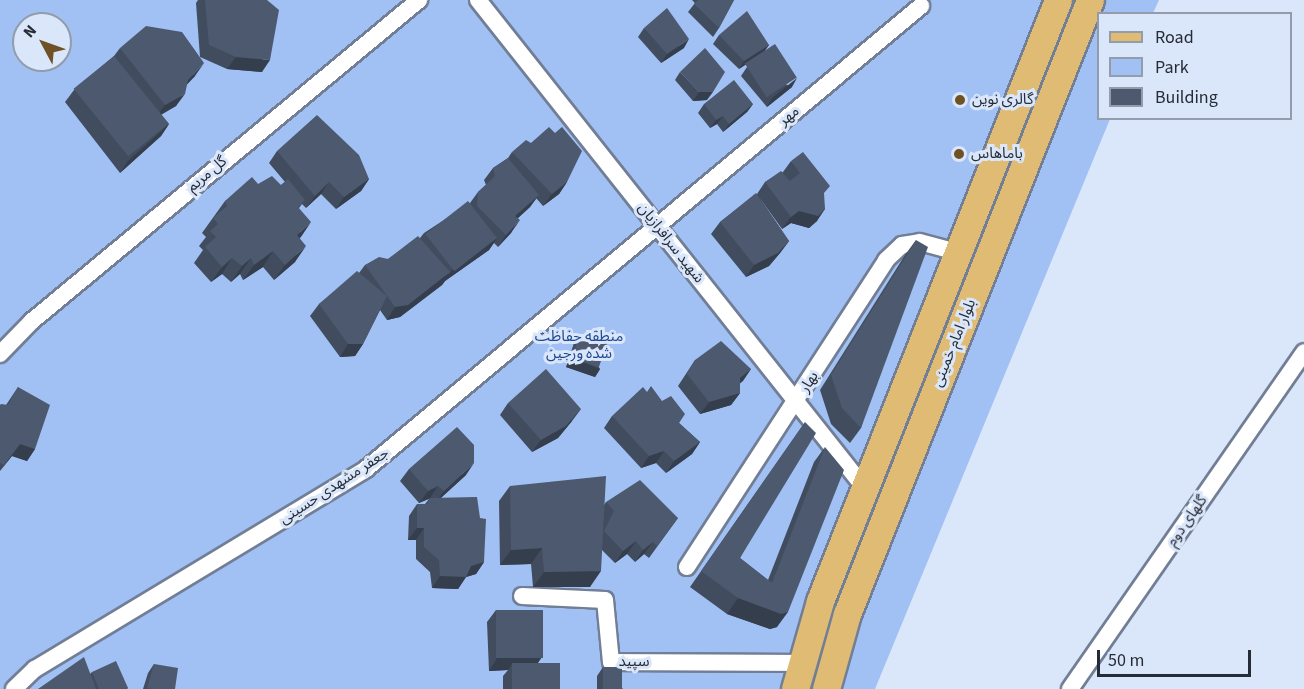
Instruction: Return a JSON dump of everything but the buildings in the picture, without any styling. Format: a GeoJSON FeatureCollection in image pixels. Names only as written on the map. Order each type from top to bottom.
{"type":"FeatureCollection","features":[{"type":"Feature","properties":{"kind":"main road","name":"بلوار امام خمینی"},"geometry":{"type":"LineString","coordinates":[[795,689],[863,486],[1058,0]]}},
{"type":"Feature","properties":{"kind":"main road","name":"بلوار امام خمینی"},"geometry":{"type":"LineString","coordinates":[[826,689],[847,614],[1090,0]]}},
{"type":"Feature","properties":{"kind":"street","name":"گل مریم"},"geometry":{"type":"LineString","coordinates":[[0,354],[41,314],[419,0]]}},
{"type":"Feature","properties":{"kind":"street","name":"شهید سرافرازیان"},"geometry":{"type":"LineString","coordinates":[[478,0],[863,486]]}},
{"type":"Feature","properties":{"kind":"street","name":"مهر"},"geometry":{"type":"LineString","coordinates":[[658,226],[921,6]]}},
{"type":"Feature","properties":{"kind":"street","name":"جعفر مشهدی حسینی"},"geometry":{"type":"LineString","coordinates":[[14,689],[35,669],[366,469],[658,226]]}},
{"type":"Feature","properties":{"kind":"street","name":"بهار"},"geometry":{"type":"LineString","coordinates":[[687,567],[886,260],[902,245],[920,242],[957,252]]}},
{"type":"Feature","properties":{"kind":"street","name":"گلهای دوم"},"geometry":{"type":"LineString","coordinates":[[1070,689],[1304,352]]}},
{"type":"Feature","properties":{"kind":"street","name":"سپید"},"geometry":{"type":"LineString","coordinates":[[522,596],[605,600],[610,662],[802,663]]}},
{"type":"Feature","properties":{"kind":"green space","name":"منطقه حفاظت شده ورجین"},"geometry":{"type":"Polygon","coordinates":[[[0,0],[1159,0],[1153,12],[1097,12],[1097,120],[1110,120],[875,689],[0,689],[0,0]]]}},
{"type":"Feature","properties":{"kind":"place","name":"گالری نوین"},"geometry":{"type":"Point","coordinates":[960,100]}},
{"type":"Feature","properties":{"kind":"place","name":"باماهاس"},"geometry":{"type":"Point","coordinates":[959,154]}}]}
